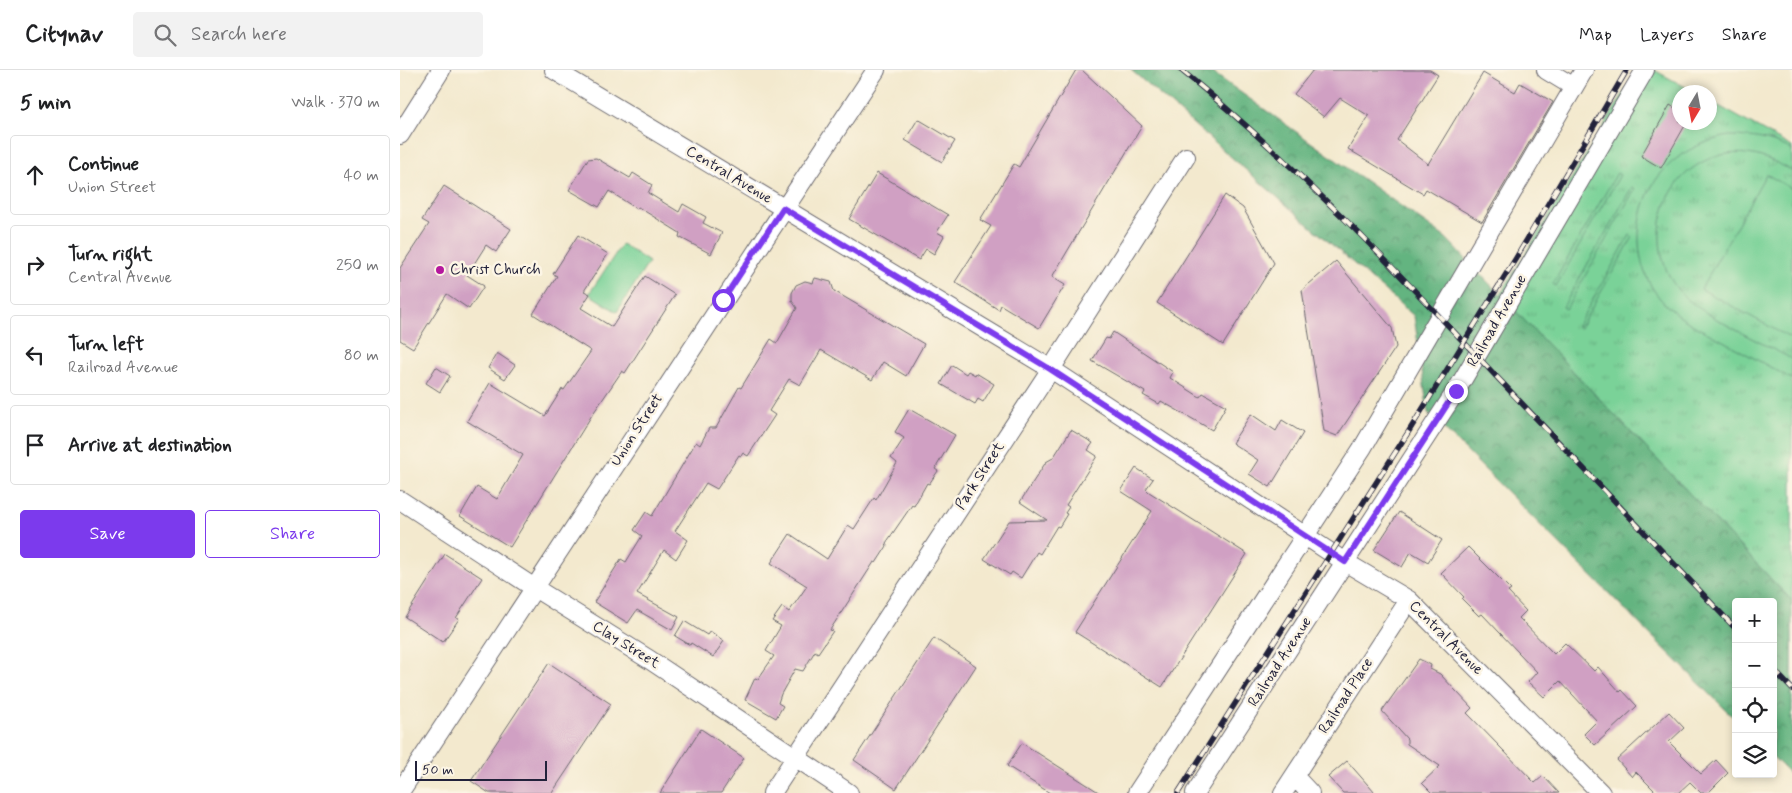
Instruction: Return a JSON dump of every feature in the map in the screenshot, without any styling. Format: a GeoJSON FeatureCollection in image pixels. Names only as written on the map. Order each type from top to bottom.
{"type":"FeatureCollection","features":[{"type":"Feature","properties":{"kind":"street"},"geometry":{"type":"LineString","coordinates":[[400,135],[441,70]]}},
{"type":"Feature","properties":{"kind":"street","name":"Central Avenue"},"geometry":{"type":"LineString","coordinates":[[554,70],[1050,369],[1303,535],[1409,600],[1601,793]]}},
{"type":"Feature","properties":{"kind":"street","name":"Union Street"},"geometry":{"type":"LineString","coordinates":[[400,792],[783,208],[876,70]]}},
{"type":"Feature","properties":{"kind":"street"},"geometry":{"type":"LineString","coordinates":[[1546,70],[1574,87]]}},
{"type":"Feature","properties":{"kind":"street"},"geometry":{"type":"LineString","coordinates":[[1137,793],[1303,535],[1363,447],[1584,70]]}},
{"type":"Feature","properties":{"kind":"street","name":"Railroad Avenue"},"geometry":{"type":"LineString","coordinates":[[1195,793],[1456,391],[1645,70]]}},
{"type":"Feature","properties":{"kind":"street","name":"Park Street"},"geometry":{"type":"LineString","coordinates":[[772,793],[1050,369],[1186,157]]}},
{"type":"Feature","properties":{"kind":"street","name":"Clay Street"},"geometry":{"type":"LineString","coordinates":[[400,500],[533,588],[650,660],[850,793]]}},
{"type":"Feature","properties":{"kind":"street","name":"Railroad Place"},"geometry":{"type":"LineString","coordinates":[[1283,793],[1409,600]]}},
{"type":"Feature","properties":{"kind":"street"},"geometry":{"type":"LineString","coordinates":[[1294,776],[1310,793]]}},
{"type":"Feature","properties":{"kind":"green space"},"geometry":{"type":"Polygon","coordinates":[[[1131,70],[1209,70],[1446,238],[1792,601],[1792,776],[1777,761],[1777,598],[1732,598],[1732,716],[1428,413],[1414,316],[1131,70]]]}},
{"type":"Feature","properties":{"kind":"green space"},"geometry":{"type":"Polygon","coordinates":[[[1638,70],[1654,70],[1682,85],[1672,85],[1672,130],[1717,130],[1717,105],[1792,147],[1792,601],[1500,295],[1638,70]]]}},
{"type":"Feature","properties":{"kind":"green space"},"geometry":{"type":"Polygon","coordinates":[[[1729,136],[1761,139],[1777,143],[1792,150],[1792,171],[1769,160],[1753,155],[1736,153],[1705,161],[1687,173],[1673,189],[1664,208],[1660,229],[1661,251],[1667,272],[1679,291],[1688,300],[1715,318],[1792,359],[1792,379],[1698,328],[1673,311],[1661,300],[1652,287],[1641,257],[1640,225],[1643,209],[1654,182],[1672,163],[1693,148],[1729,136]]]}},
{"type":"Feature","properties":{"kind":"green space"},"geometry":{"type":"Polygon","coordinates":[[[1617,173],[1620,175],[1556,286],[1553,284],[1617,173]]]}},
{"type":"Feature","properties":{"kind":"green space"},"geometry":{"type":"Polygon","coordinates":[[[1766,174],[1792,189],[1792,339],[1701,289],[1766,174]]]}},
{"type":"Feature","properties":{"kind":"green space"},"geometry":{"type":"Polygon","coordinates":[[[1632,187],[1635,189],[1566,309],[1563,307],[1632,187]]]}},
{"type":"Feature","properties":{"kind":"green space"},"geometry":{"type":"Polygon","coordinates":[[[1630,235],[1633,237],[1580,328],[1577,327],[1630,235]]]}},
{"type":"Feature","properties":{"kind":"green space"},"geometry":{"type":"Polygon","coordinates":[[[622,244],[649,262],[617,312],[589,294],[622,244]]]}},
{"type":"Feature","properties":{"kind":"building"},"geometry":{"type":"Polygon","coordinates":[[[1076,70],[1082,70],[1142,126],[1052,277],[1065,285],[1039,328],[1001,305],[999,310],[955,282],[991,226],[980,220],[1014,164],[1019,167],[1076,70]]]}},
{"type":"Feature","properties":{"kind":"building"},"geometry":{"type":"Polygon","coordinates":[[[1313,70],[1430,70],[1438,75],[1397,140],[1428,164],[1483,73],[1515,92],[1520,83],[1553,102],[1482,222],[1426,189],[1423,194],[1348,149],[1369,116],[1340,98],[1324,117],[1294,94],[1313,70]]]}},
{"type":"Feature","properties":{"kind":"building"},"geometry":{"type":"Polygon","coordinates":[[[1670,105],[1672,106],[1672,130],[1682,130],[1661,168],[1641,156],[1670,105]]]}},
{"type":"Feature","properties":{"kind":"building"},"geometry":{"type":"Polygon","coordinates":[[[918,119],[955,141],[942,162],[905,140],[918,119]]]}},
{"type":"Feature","properties":{"kind":"building"},"geometry":{"type":"Polygon","coordinates":[[[596,158],[630,178],[633,173],[652,185],[648,193],[679,212],[683,204],[706,217],[703,223],[722,233],[711,254],[679,237],[680,233],[609,191],[599,207],[569,190],[588,159],[596,158]]]}},
{"type":"Feature","properties":{"kind":"building"},"geometry":{"type":"Polygon","coordinates":[[[877,173],[948,215],[937,232],[944,236],[934,254],[926,249],[919,260],[849,219],[877,173]]]}},
{"type":"Feature","properties":{"kind":"building"},"geometry":{"type":"Polygon","coordinates":[[[444,186],[511,229],[496,252],[486,245],[467,275],[484,286],[469,309],[447,294],[413,348],[400,340],[400,268],[429,224],[422,220],[444,186]]]}},
{"type":"Feature","properties":{"kind":"building"},"geometry":{"type":"Polygon","coordinates":[[[1225,195],[1243,208],[1274,263],[1223,345],[1157,303],[1225,195]]]}},
{"type":"Feature","properties":{"kind":"building"},"geometry":{"type":"Polygon","coordinates":[[[578,235],[608,254],[584,291],[590,294],[581,308],[612,327],[645,276],[675,295],[625,373],[622,371],[592,415],[510,547],[460,516],[477,487],[497,499],[523,455],[467,421],[490,383],[545,416],[562,389],[564,390],[591,351],[533,314],[557,276],[553,274],[578,235]]]}},
{"type":"Feature","properties":{"kind":"building"},"geometry":{"type":"Polygon","coordinates":[[[1336,261],[1392,328],[1396,347],[1337,436],[1324,431],[1302,290],[1336,261]]]}},
{"type":"Feature","properties":{"kind":"building"},"geometry":{"type":"Polygon","coordinates":[[[815,278],[831,282],[834,291],[924,344],[906,376],[883,362],[872,380],[821,350],[800,385],[789,379],[769,411],[775,415],[748,456],[743,453],[741,456],[739,455],[717,489],[706,483],[675,531],[688,540],[676,559],[664,550],[637,594],[679,617],[672,630],[637,610],[628,623],[594,602],[621,559],[626,562],[642,536],[634,530],[646,512],[652,516],[696,442],[700,445],[709,428],[716,428],[739,387],[741,388],[771,339],[777,343],[797,308],[792,301],[792,293],[796,285],[805,281],[813,283],[815,278]]]}},
{"type":"Feature","properties":{"kind":"building"},"geometry":{"type":"Polygon","coordinates":[[[1113,332],[1173,372],[1170,378],[1200,397],[1203,393],[1226,406],[1212,430],[1161,401],[1159,404],[1143,395],[1145,392],[1092,361],[1106,338],[1109,339],[1113,332]]]}},
{"type":"Feature","properties":{"kind":"building"},"geometry":{"type":"Polygon","coordinates":[[[497,353],[515,365],[505,379],[488,368],[497,353]]]}},
{"type":"Feature","properties":{"kind":"building"},"geometry":{"type":"Polygon","coordinates":[[[952,365],[966,374],[968,371],[975,375],[976,373],[994,384],[983,402],[978,399],[975,404],[941,384],[952,365]]]}},
{"type":"Feature","properties":{"kind":"building"},"geometry":{"type":"Polygon","coordinates":[[[436,367],[450,376],[440,392],[426,383],[436,367]]]}},
{"type":"Feature","properties":{"kind":"building"},"geometry":{"type":"Polygon","coordinates":[[[909,409],[955,435],[935,469],[938,471],[929,484],[927,483],[914,506],[912,505],[886,543],[887,546],[876,563],[874,562],[830,630],[833,631],[818,653],[815,651],[803,671],[795,669],[781,694],[778,703],[783,706],[776,718],[745,700],[755,678],[758,679],[774,656],[766,651],[781,626],[772,621],[782,607],[789,612],[807,586],[771,563],[790,534],[827,559],[848,525],[854,529],[874,498],[876,500],[897,463],[891,458],[904,438],[895,432],[909,409]]]}},
{"type":"Feature","properties":{"kind":"building"},"geometry":{"type":"Polygon","coordinates":[[[1251,414],[1276,431],[1282,420],[1303,433],[1270,487],[1249,474],[1258,460],[1232,443],[1251,414]]]}},
{"type":"Feature","properties":{"kind":"building"},"geometry":{"type":"Polygon","coordinates":[[[1071,430],[1093,443],[1088,450],[1097,456],[1066,505],[1069,507],[1065,513],[1067,514],[1059,527],[1057,526],[1040,554],[1037,552],[1021,578],[1012,572],[1010,575],[984,559],[1009,521],[1047,520],[1020,502],[1046,462],[1053,458],[1071,430]]]}},
{"type":"Feature","properties":{"kind":"building"},"geometry":{"type":"Polygon","coordinates":[[[1136,468],[1153,479],[1146,489],[1149,492],[1247,554],[1162,687],[1075,632],[1152,511],[1121,491],[1136,468]]]}},
{"type":"Feature","properties":{"kind":"building"},"geometry":{"type":"Polygon","coordinates":[[[1399,512],[1442,540],[1428,562],[1411,552],[1402,567],[1374,550],[1399,512]]]}},
{"type":"Feature","properties":{"kind":"building"},"geometry":{"type":"Polygon","coordinates":[[[1468,547],[1511,590],[1508,592],[1526,611],[1519,618],[1554,654],[1565,643],[1594,671],[1598,667],[1620,692],[1622,690],[1637,706],[1595,745],[1584,734],[1597,721],[1560,681],[1544,697],[1528,682],[1537,672],[1482,614],[1479,616],[1462,599],[1464,597],[1441,573],[1468,547]]]}},
{"type":"Feature","properties":{"kind":"building"},"geometry":{"type":"Polygon","coordinates":[[[445,554],[482,578],[456,618],[459,619],[443,642],[405,617],[445,554]]]}},
{"type":"Feature","properties":{"kind":"building"},"geometry":{"type":"Polygon","coordinates":[[[684,621],[707,635],[710,631],[724,641],[713,657],[691,643],[690,645],[675,636],[684,621]]]}},
{"type":"Feature","properties":{"kind":"building"},"geometry":{"type":"Polygon","coordinates":[[[934,638],[976,666],[896,789],[854,760],[934,638]]]}},
{"type":"Feature","properties":{"kind":"building"},"geometry":{"type":"Polygon","coordinates":[[[1419,659],[1431,665],[1430,669],[1440,674],[1472,708],[1467,713],[1535,783],[1543,776],[1559,793],[1432,793],[1422,783],[1440,766],[1407,744],[1407,739],[1382,711],[1419,659]]]}},
{"type":"Feature","properties":{"kind":"building"},"geometry":{"type":"Polygon","coordinates":[[[549,663],[611,704],[552,793],[489,793],[471,781],[549,663]]]}},
{"type":"Feature","properties":{"kind":"building"},"geometry":{"type":"Polygon","coordinates":[[[1669,712],[1684,728],[1669,742],[1701,774],[1716,760],[1728,773],[1708,793],[1701,793],[1690,782],[1678,793],[1657,793],[1636,772],[1632,777],[1617,760],[1669,712]]]}},
{"type":"Feature","properties":{"kind":"building"},"geometry":{"type":"Polygon","coordinates":[[[701,729],[744,758],[721,793],[660,793],[701,729]]]}},
{"type":"Feature","properties":{"kind":"building"},"geometry":{"type":"Polygon","coordinates":[[[1022,743],[1100,793],[1050,793],[1007,766],[1022,743]]]}},
{"type":"Feature","properties":{"kind":"building"},"geometry":{"type":"Polygon","coordinates":[[[1347,761],[1375,793],[1343,793],[1328,777],[1347,761]]]}},
{"type":"Feature","properties":{"kind":"railway"},"geometry":{"type":"LineString","coordinates":[[1181,70],[1264,141],[1342,217],[1418,294],[1732,625]]}},
{"type":"Feature","properties":{"kind":"railway"},"geometry":{"type":"LineString","coordinates":[[1178,793],[1409,431],[1516,258],[1627,70]]}},
{"type":"Feature","properties":{"kind":"railway"},"geometry":{"type":"LineString","coordinates":[[1777,673],[1792,689]]}},
{"type":"Feature","properties":{"kind":"place","name":"Christ Church"},"geometry":{"type":"Point","coordinates":[440,270]}},
{"type":"Feature","properties":{"kind":"route"},"geometry":{"type":"LineString","coordinates":[[723,300],[783,208],[1050,369],[1345,562],[1456,391]]}}]}
